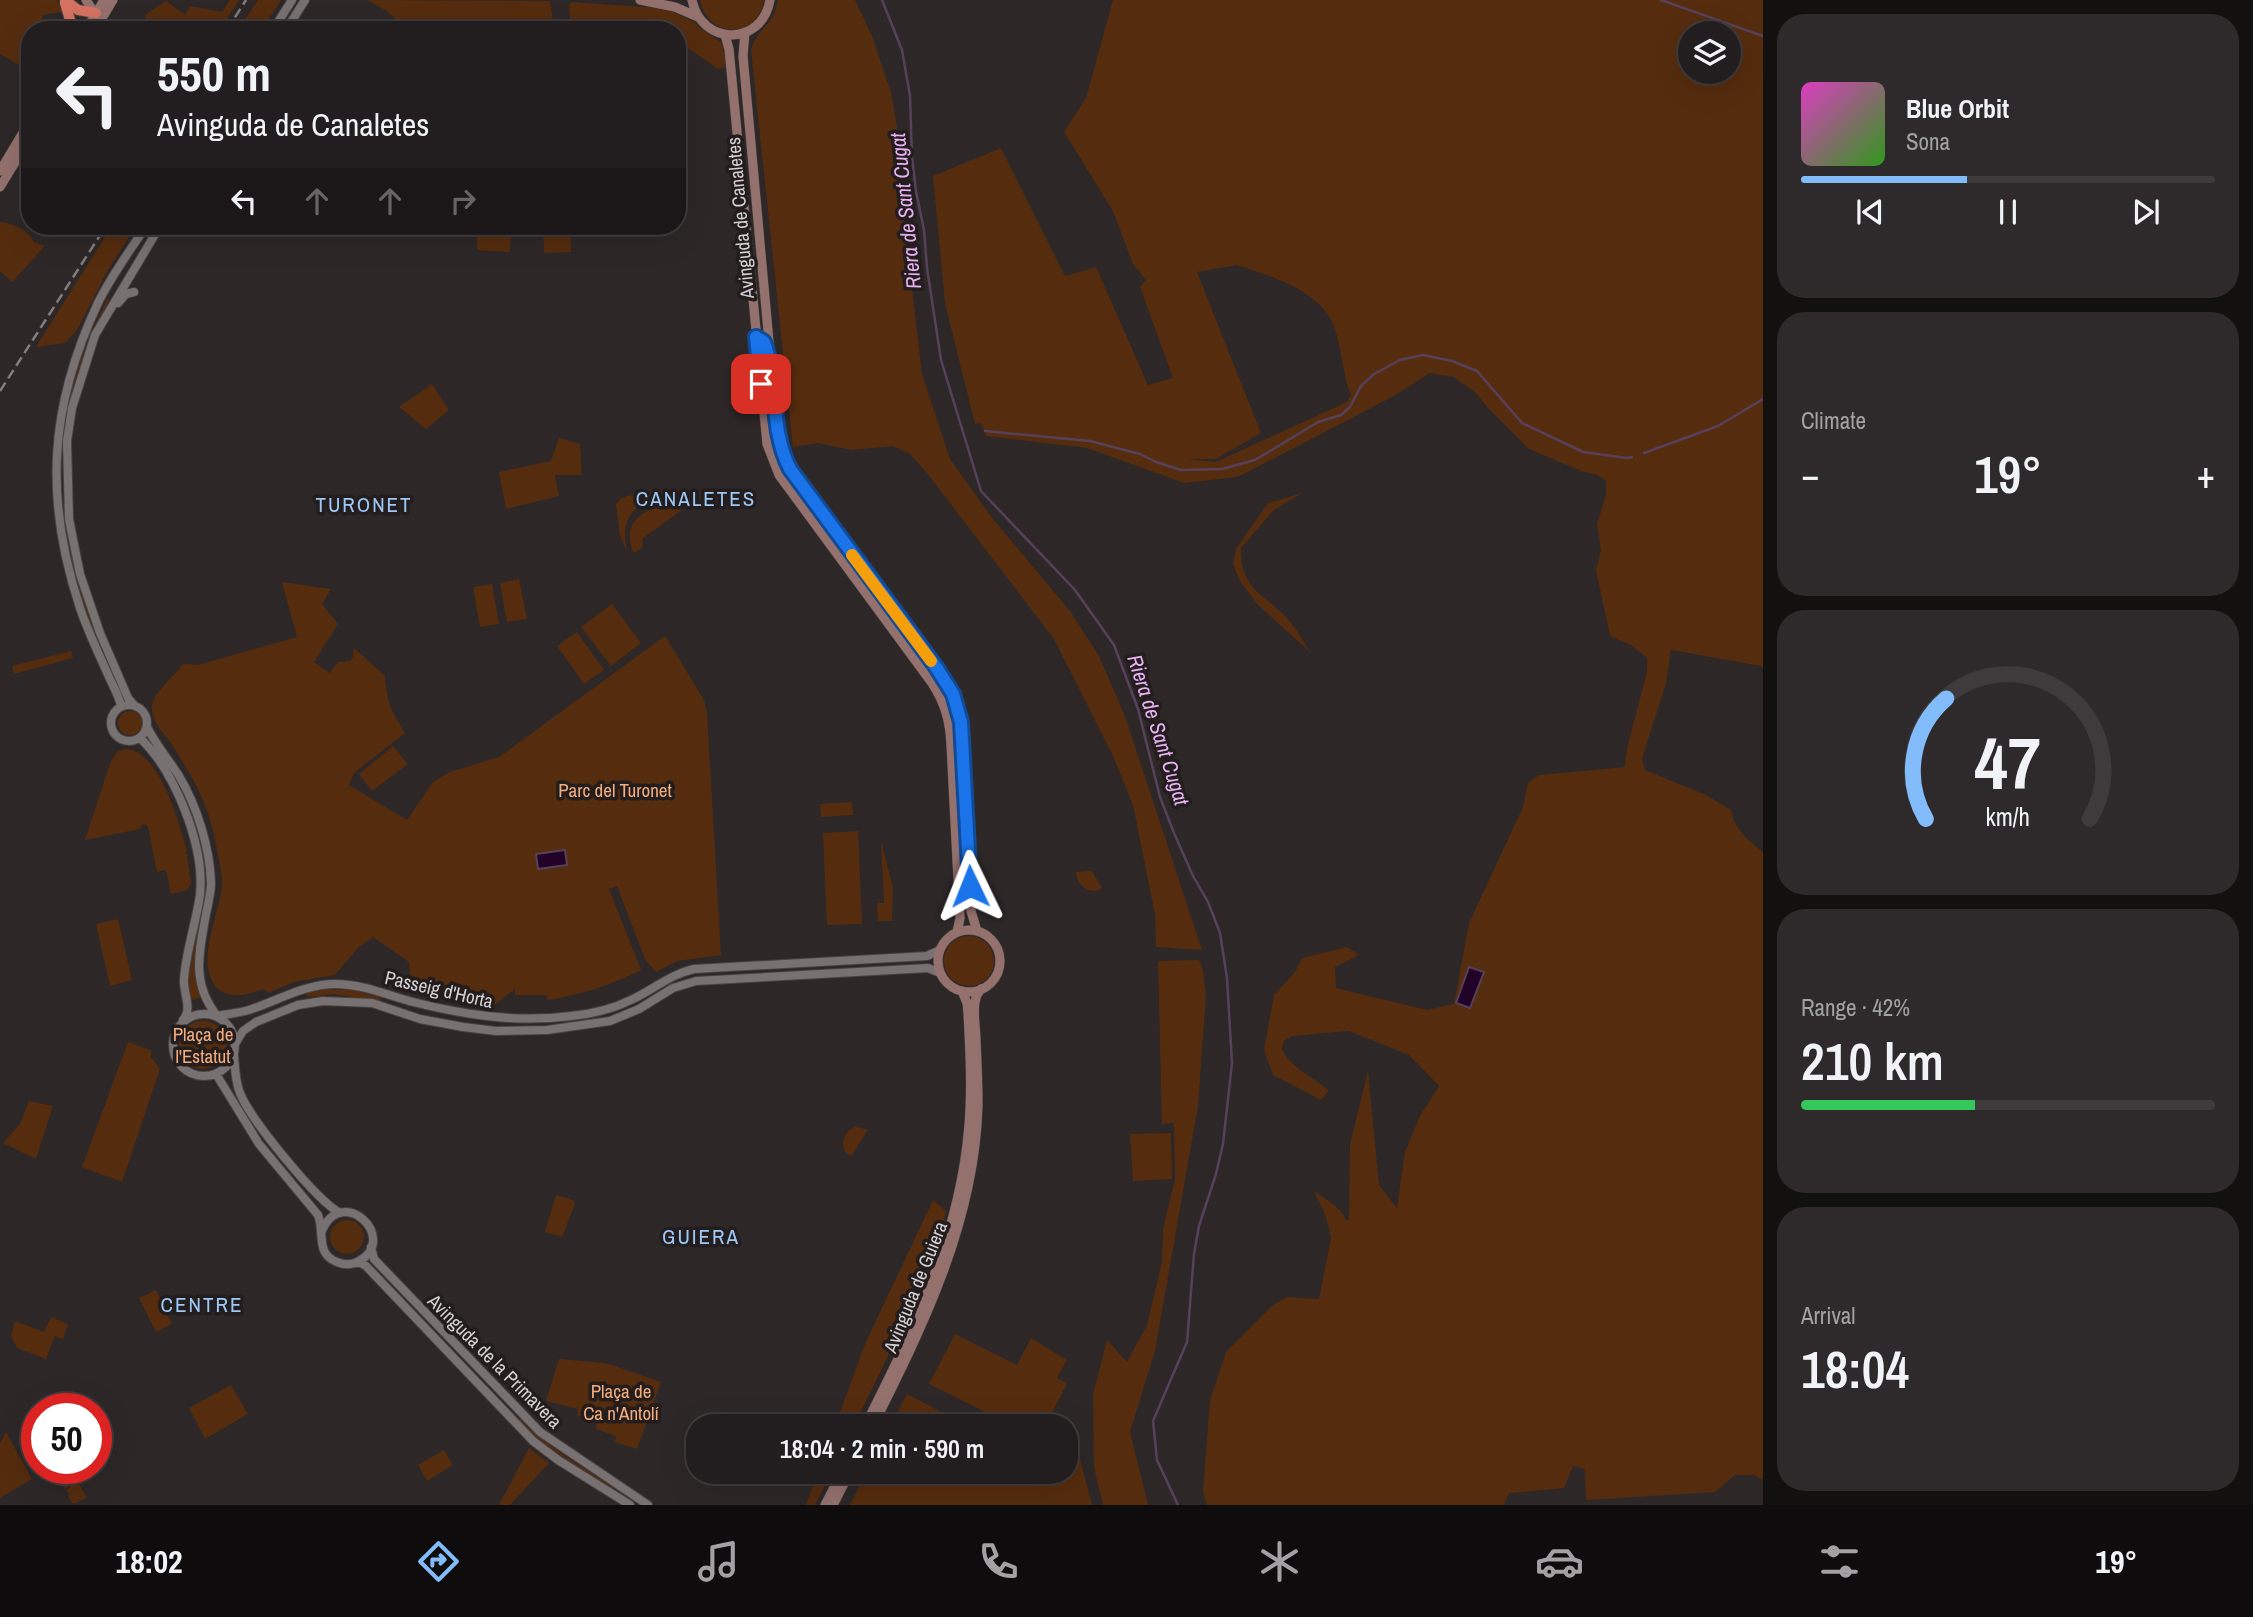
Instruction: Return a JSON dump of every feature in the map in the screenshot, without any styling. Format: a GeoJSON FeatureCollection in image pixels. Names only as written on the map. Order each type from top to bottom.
{"type":"FeatureCollection","features":[{"type":"Feature","properties":{"kind":"highway"},"geometry":{"type":"LineString","coordinates":[[65,0],[78,10],[96,13]]}},
{"type":"Feature","properties":{"kind":"highway"},"geometry":{"type":"LineString","coordinates":[[65,0],[72,21]]}},
{"type":"Feature","properties":{"kind":"main road"},"geometry":{"type":"LineString","coordinates":[[86,0],[96,13],[95,21]]}},
{"type":"Feature","properties":{"kind":"main road"},"geometry":{"type":"LineString","coordinates":[[96,13],[106,0]]}},
{"type":"Feature","properties":{"kind":"main road"},"geometry":{"type":"LineString","coordinates":[[97,21],[113,0]]}},
{"type":"Feature","properties":{"kind":"main road"},"geometry":{"type":"LineString","coordinates":[[640,0],[675,8],[698,17],[713,31],[725,35],[745,32],[756,26],[764,18],[770,0]]}},
{"type":"Feature","properties":{"kind":"main road"},"geometry":{"type":"LineString","coordinates":[[692,0],[698,17]]}},
{"type":"Feature","properties":{"kind":"main road","name":"Avinguda de Canaletes"},"geometry":{"type":"LineString","coordinates":[[745,32],[743,48],[747,103],[776,429],[783,455],[792,472],[936,667],[956,703],[964,748],[971,911],[977,931]]}},
{"type":"Feature","properties":{"kind":"main road","name":"Avinguda de Canaletes"},"geometry":{"type":"LineString","coordinates":[[725,35],[732,74],[766,439],[773,462],[798,504],[932,683],[945,708],[951,745],[959,902],[957,932]]}},
{"type":"Feature","properties":{"kind":"main road"},"geometry":{"type":"LineString","coordinates":[[732,74],[739,76],[747,103]]}},
{"type":"Feature","properties":{"kind":"main road"},"geometry":{"type":"LineString","coordinates":[[0,171],[21,136]]}},
{"type":"Feature","properties":{"kind":"main road"},"geometry":{"type":"LineString","coordinates":[[0,187],[21,153]]}},
{"type":"Feature","properties":{"kind":"main road"},"geometry":{"type":"LineString","coordinates":[[756,337],[764,342],[771,364]]}},
{"type":"Feature","properties":{"kind":"main road"},"geometry":{"type":"LineString","coordinates":[[831,548],[839,546],[853,558]]}},
{"type":"Feature","properties":{"kind":"main road"},"geometry":{"type":"LineString","coordinates":[[977,931],[993,942],[999,957],[997,972],[981,989],[961,990],[949,984],[940,972],[940,950],[949,937],[957,932],[977,931]]}},
{"type":"Feature","properties":{"kind":"main road","name":"Avinguda de Guiera"},"geometry":{"type":"LineString","coordinates":[[879,1414],[926,1317],[962,1215],[977,1126],[974,1012],[976,998],[981,989]]}},
{"type":"Feature","properties":{"kind":"main road","name":"Avinguda de Guiera"},"geometry":{"type":"LineString","coordinates":[[871,1414],[931,1287],[953,1219],[961,1182],[971,1095],[968,1013],[961,990]]}},
{"type":"Feature","properties":{"kind":"main road"},"geometry":{"type":"LineString","coordinates":[[825,1505],[836,1484]]}},
{"type":"Feature","properties":{"kind":"main road"},"geometry":{"type":"LineString","coordinates":[[833,1505],[844,1484]]}},
{"type":"Feature","properties":{"kind":"street"},"geometry":{"type":"LineString","coordinates":[[279,21],[292,0]]}},
{"type":"Feature","properties":{"kind":"street"},"geometry":{"type":"LineString","coordinates":[[292,21],[305,0]]}},
{"type":"Feature","properties":{"kind":"street"},"geometry":{"type":"LineString","coordinates":[[121,706],[80,610],[69,574],[59,520],[56,470],[59,426],[65,396],[85,336],[99,301],[142,235]]}},
{"type":"Feature","properties":{"kind":"street"},"geometry":{"type":"LineString","coordinates":[[128,287],[122,273],[143,235]]}},
{"type":"Feature","properties":{"kind":"street"},"geometry":{"type":"LineString","coordinates":[[154,235],[131,273],[127,294],[119,301],[104,331],[95,335],[72,408],[67,441],[69,519],[90,606],[128,698],[145,714],[147,727],[188,794],[200,828],[209,863],[211,886],[198,957],[202,990],[209,1006],[230,1027],[235,1044],[234,1055],[240,1093],[262,1128],[326,1204],[340,1213]]}},
{"type":"Feature","properties":{"kind":"street"},"geometry":{"type":"LineString","coordinates":[[85,336],[113,288],[128,287]]}},
{"type":"Feature","properties":{"kind":"street"},"geometry":{"type":"LineString","coordinates":[[134,705],[121,706],[113,714],[113,730],[124,740],[130,741],[140,738],[147,727]]}},
{"type":"Feature","properties":{"kind":"street"},"geometry":{"type":"LineString","coordinates":[[140,738],[172,783],[191,831],[199,865],[200,896],[184,980],[188,1011],[173,1037],[173,1052],[177,1062],[185,1070],[205,1076],[224,1069],[234,1055]]}},
{"type":"Feature","properties":{"kind":"street","name":"Passeig d'Horta"},"geometry":{"type":"LineString","coordinates":[[217,1016],[246,1011],[299,991],[333,984],[386,993],[452,1012],[497,1018],[547,1019],[618,1006],[661,982],[695,969],[927,956],[940,950]]}},
{"type":"Feature","properties":{"kind":"street","name":"Passeig d'Horta"},"geometry":{"type":"LineString","coordinates":[[235,1044],[243,1031],[256,1022],[298,1005],[323,1001],[372,1003],[420,1019],[463,1027],[518,1032],[575,1028],[610,1021],[639,1009],[673,988],[696,981],[928,968],[940,972]]}},
{"type":"Feature","properties":{"kind":"street"},"geometry":{"type":"LineString","coordinates":[[183,1020],[200,1013],[217,1016]]}},
{"type":"Feature","properties":{"kind":"street"},"geometry":{"type":"LineString","coordinates":[[216,1074],[259,1144],[318,1215],[323,1247],[332,1259],[347,1264],[355,1263],[362,1259],[371,1247],[372,1231],[364,1219],[351,1213],[340,1213],[329,1219],[321,1233]]}},
{"type":"Feature","properties":{"kind":"street","name":"Avinguda de la Primavera"},"geometry":{"type":"LineString","coordinates":[[371,1247],[374,1259],[540,1432],[648,1505]]}},
{"type":"Feature","properties":{"kind":"street","name":"Avinguda de la Primavera"},"geometry":{"type":"LineString","coordinates":[[355,1263],[366,1266],[533,1440],[558,1460],[630,1505]]}},
{"type":"Feature","properties":{"kind":"green space"},"geometry":{"type":"Polygon","coordinates":[[[0,0],[57,0],[62,12],[43,15],[41,21],[21,21],[21,66],[0,54],[0,0]]]}},
{"type":"Feature","properties":{"kind":"green space"},"geometry":{"type":"Polygon","coordinates":[[[230,0],[239,0],[226,21],[147,21],[145,15],[166,1],[185,15],[190,6],[222,12],[230,0]]]}},
{"type":"Feature","properties":{"kind":"green space"},"geometry":{"type":"Polygon","coordinates":[[[258,0],[281,0],[268,21],[244,21],[258,0]]]}},
{"type":"Feature","properties":{"kind":"green space"},"geometry":{"type":"Polygon","coordinates":[[[367,0],[550,1],[553,21],[398,21],[387,11],[367,0]]]}},
{"type":"Feature","properties":{"kind":"green space"},"geometry":{"type":"Polygon","coordinates":[[[700,0],[764,0],[760,13],[752,22],[743,28],[732,30],[712,22],[700,0]]]}},
{"type":"Feature","properties":{"kind":"green space"},"geometry":{"type":"Polygon","coordinates":[[[778,0],[855,0],[872,36],[891,92],[897,128],[904,220],[922,374],[950,459],[993,519],[1070,611],[1099,656],[1125,716],[1202,950],[1156,947],[1155,915],[1133,805],[1113,756],[1054,639],[927,473],[910,454],[893,446],[852,450],[818,443],[793,447],[751,50],[757,36],[770,21],[778,0]]]}},
{"type":"Feature","properties":{"kind":"green space"},"geometry":{"type":"Polygon","coordinates":[[[1113,0],[1763,0],[1763,668],[1671,650],[1666,684],[1642,758],[1645,770],[1706,795],[1731,810],[1738,828],[1763,852],[1763,1480],[1754,1475],[1735,1475],[1715,1492],[1586,1500],[1585,1469],[1573,1466],[1564,1488],[1509,1493],[1504,1505],[1207,1505],[1203,1492],[1210,1400],[1226,1352],[1273,1305],[1287,1297],[1319,1299],[1331,1237],[1325,1214],[1314,1191],[1337,1207],[1346,1220],[1349,1219],[1350,1144],[1368,1071],[1379,1185],[1397,1208],[1405,1152],[1420,1116],[1439,1086],[1409,1055],[1349,1031],[1292,1036],[1284,1041],[1282,1049],[1287,1058],[1329,1090],[1321,1100],[1273,1075],[1264,1050],[1274,995],[1295,972],[1302,958],[1347,947],[1359,955],[1335,967],[1336,988],[1427,1010],[1454,1004],[1469,923],[1523,807],[1528,783],[1539,775],[1625,767],[1647,671],[1647,658],[1631,645],[1610,636],[1596,570],[1601,550],[1597,524],[1606,495],[1606,481],[1529,449],[1474,391],[1453,377],[1430,373],[1392,397],[1238,477],[1184,483],[1087,448],[986,436],[981,423],[975,424],[945,303],[933,176],[1001,148],[1065,276],[1096,267],[1148,385],[1173,378],[1140,287],[1146,280],[1133,264],[1113,211],[1064,132],[1086,98],[1113,0]],[[1237,265],[1197,272],[1261,433],[1216,459],[1187,459],[1216,462],[1347,402],[1351,395],[1339,344],[1328,314],[1307,294],[1237,265]]]}},
{"type":"Feature","properties":{"kind":"green space"},"geometry":{"type":"Polygon","coordinates":[[[572,2],[658,8],[673,12],[694,22],[722,43],[726,63],[718,69],[686,48],[686,21],[570,21],[569,4],[572,2]]]}},
{"type":"Feature","properties":{"kind":"green space"},"geometry":{"type":"Polygon","coordinates":[[[0,222],[20,228],[21,235],[30,235],[34,242],[45,246],[12,282],[0,271],[0,222]]]}},
{"type":"Feature","properties":{"kind":"green space"},"geometry":{"type":"Polygon","coordinates":[[[106,235],[130,235],[108,270],[77,330],[65,343],[36,347],[106,235]]]}},
{"type":"Feature","properties":{"kind":"green space"},"geometry":{"type":"Polygon","coordinates":[[[478,235],[511,235],[510,252],[477,250],[478,235]]]}},
{"type":"Feature","properties":{"kind":"green space"},"geometry":{"type":"Polygon","coordinates":[[[543,235],[570,235],[571,252],[544,253],[543,235]]]}},
{"type":"Feature","properties":{"kind":"green space"},"geometry":{"type":"Polygon","coordinates":[[[110,297],[87,350],[67,426],[64,425],[81,360],[100,313],[110,297]]]}},
{"type":"Feature","properties":{"kind":"green space"},"geometry":{"type":"Polygon","coordinates":[[[432,384],[449,410],[426,429],[399,407],[432,384]]]}},
{"type":"Feature","properties":{"kind":"green space"},"geometry":{"type":"Polygon","coordinates":[[[559,438],[580,444],[582,475],[555,475],[559,496],[506,509],[499,472],[551,461],[559,438]]]}},
{"type":"Feature","properties":{"kind":"green space"},"geometry":{"type":"Polygon","coordinates":[[[674,489],[676,505],[651,503],[634,510],[626,527],[627,552],[620,536],[616,504],[627,496],[674,489]]]}},
{"type":"Feature","properties":{"kind":"green space"},"geometry":{"type":"Polygon","coordinates":[[[1302,493],[1274,510],[1241,548],[1248,581],[1289,620],[1311,653],[1257,604],[1240,581],[1233,564],[1236,549],[1268,503],[1302,493]]]}},
{"type":"Feature","properties":{"kind":"green space"},"geometry":{"type":"Polygon","coordinates":[[[665,506],[682,510],[643,538],[642,548],[634,553],[631,527],[647,511],[665,506]]]}},
{"type":"Feature","properties":{"kind":"green space"},"geometry":{"type":"Polygon","coordinates":[[[66,513],[76,570],[121,689],[118,691],[73,575],[61,514],[66,513]]]}},
{"type":"Feature","properties":{"kind":"green space"},"geometry":{"type":"Polygon","coordinates":[[[519,579],[527,619],[507,622],[500,583],[519,579]]]}},
{"type":"Feature","properties":{"kind":"green space","name":"Parc del Turonet"},"geometry":{"type":"Polygon","coordinates":[[[282,582],[331,589],[322,604],[338,624],[314,662],[330,673],[338,662],[350,661],[354,648],[385,676],[390,706],[405,733],[354,773],[349,785],[407,820],[433,782],[450,772],[499,757],[665,636],[704,700],[707,712],[721,955],[677,961],[656,972],[645,959],[617,886],[609,889],[641,970],[607,985],[572,995],[548,1000],[546,995],[515,995],[515,989],[490,1008],[412,993],[409,962],[373,937],[357,949],[335,975],[294,982],[268,993],[264,989],[236,995],[217,988],[208,970],[209,945],[222,882],[213,831],[195,783],[155,722],[152,705],[158,692],[183,664],[198,665],[297,637],[282,582]]]}},
{"type":"Feature","properties":{"kind":"green space"},"geometry":{"type":"Polygon","coordinates":[[[492,584],[499,624],[480,627],[473,587],[492,584]]]}},
{"type":"Feature","properties":{"kind":"green space"},"geometry":{"type":"Polygon","coordinates":[[[612,604],[641,643],[611,666],[581,627],[612,604]]]}},
{"type":"Feature","properties":{"kind":"green space"},"geometry":{"type":"Polygon","coordinates":[[[577,632],[604,670],[584,684],[557,646],[577,632]]]}},
{"type":"Feature","properties":{"kind":"green space"},"geometry":{"type":"Polygon","coordinates":[[[71,651],[73,658],[14,674],[12,666],[71,651]]]}},
{"type":"Feature","properties":{"kind":"green space"},"geometry":{"type":"Polygon","coordinates":[[[920,653],[943,683],[958,718],[962,774],[958,774],[953,719],[937,683],[916,655],[920,653]]]}},
{"type":"Feature","properties":{"kind":"green space"},"geometry":{"type":"Polygon","coordinates":[[[130,711],[139,714],[142,723],[139,732],[130,735],[121,732],[118,723],[121,714],[130,711]]]}},
{"type":"Feature","properties":{"kind":"green space"},"geometry":{"type":"Polygon","coordinates":[[[393,746],[408,764],[372,791],[359,774],[393,746]]]}},
{"type":"Feature","properties":{"kind":"green space"},"geometry":{"type":"Polygon","coordinates":[[[125,749],[148,761],[166,790],[187,851],[185,852],[191,884],[187,890],[171,894],[166,870],[157,872],[148,827],[145,824],[141,825],[140,829],[85,840],[110,763],[117,752],[125,749]]]}},
{"type":"Feature","properties":{"kind":"green space"},"geometry":{"type":"Polygon","coordinates":[[[959,798],[963,798],[969,907],[964,907],[959,798]]]}},
{"type":"Feature","properties":{"kind":"green space"},"geometry":{"type":"Polygon","coordinates":[[[852,802],[853,815],[821,817],[820,804],[852,802]]]}},
{"type":"Feature","properties":{"kind":"green space"},"geometry":{"type":"Polygon","coordinates":[[[858,831],[862,924],[827,925],[823,833],[858,831]]]}},
{"type":"Feature","properties":{"kind":"green space"},"geometry":{"type":"Polygon","coordinates":[[[881,841],[893,888],[892,921],[878,921],[877,903],[884,903],[881,841]]]}},
{"type":"Feature","properties":{"kind":"green space"},"geometry":{"type":"Polygon","coordinates":[[[1092,871],[1102,888],[1093,891],[1081,885],[1076,872],[1092,871]]]}},
{"type":"Feature","properties":{"kind":"green space"},"geometry":{"type":"Polygon","coordinates":[[[203,888],[207,888],[197,956],[202,997],[191,1000],[188,983],[203,888]]]}},
{"type":"Feature","properties":{"kind":"green space"},"geometry":{"type":"Polygon","coordinates":[[[118,919],[132,980],[110,986],[96,924],[118,919]]]}},
{"type":"Feature","properties":{"kind":"green space"},"geometry":{"type":"Polygon","coordinates":[[[969,936],[986,944],[994,961],[986,978],[969,986],[952,978],[944,961],[952,944],[969,936]]]}},
{"type":"Feature","properties":{"kind":"green space"},"geometry":{"type":"Polygon","coordinates":[[[1199,960],[1203,969],[1206,996],[1198,1106],[1155,1351],[1130,1432],[1148,1505],[1103,1505],[1094,1467],[1093,1394],[1107,1340],[1127,1362],[1147,1325],[1162,1262],[1163,1230],[1175,1178],[1174,1123],[1162,1124],[1158,961],[1199,960]]]}},
{"type":"Feature","properties":{"kind":"green space"},"geometry":{"type":"Polygon","coordinates":[[[327,989],[352,990],[379,997],[381,1000],[379,1002],[334,994],[306,996],[307,992],[327,989]]]}},
{"type":"Feature","properties":{"kind":"green space","name":"Plaça de l'Estatut"},"geometry":{"type":"Polygon","coordinates":[[[203,1021],[220,1028],[227,1045],[220,1062],[203,1069],[186,1062],[179,1045],[186,1028],[203,1021]]]}},
{"type":"Feature","properties":{"kind":"green space"},"geometry":{"type":"Polygon","coordinates":[[[128,1042],[151,1050],[151,1057],[160,1069],[122,1182],[82,1167],[128,1042]]]}},
{"type":"Feature","properties":{"kind":"green space"},"geometry":{"type":"Polygon","coordinates":[[[29,1101],[53,1106],[36,1159],[3,1143],[20,1124],[29,1101]]]}},
{"type":"Feature","properties":{"kind":"green space"},"geometry":{"type":"Polygon","coordinates":[[[855,1126],[868,1130],[851,1156],[845,1152],[843,1144],[848,1131],[855,1126]]]}},
{"type":"Feature","properties":{"kind":"green space"},"geometry":{"type":"Polygon","coordinates":[[[1171,1133],[1172,1179],[1133,1181],[1130,1134],[1171,1133]]]}},
{"type":"Feature","properties":{"kind":"green space"},"geometry":{"type":"Polygon","coordinates":[[[556,1195],[573,1200],[575,1204],[562,1237],[545,1232],[556,1195]]]}},
{"type":"Feature","properties":{"kind":"green space"},"geometry":{"type":"Polygon","coordinates":[[[933,1200],[946,1211],[934,1261],[860,1414],[839,1414],[865,1344],[933,1200]]]}},
{"type":"Feature","properties":{"kind":"green space"},"geometry":{"type":"Polygon","coordinates":[[[347,1220],[359,1225],[364,1237],[359,1249],[347,1254],[335,1249],[330,1237],[335,1225],[347,1220]]]}},
{"type":"Feature","properties":{"kind":"green space"},"geometry":{"type":"Polygon","coordinates":[[[156,1290],[172,1324],[156,1332],[139,1298],[156,1290]]]}},
{"type":"Feature","properties":{"kind":"green space"},"geometry":{"type":"Polygon","coordinates":[[[51,1317],[68,1324],[63,1339],[55,1336],[46,1359],[17,1348],[11,1336],[15,1321],[44,1332],[51,1317]]]}},
{"type":"Feature","properties":{"kind":"green space"},"geometry":{"type":"Polygon","coordinates":[[[955,1334],[1017,1365],[1031,1338],[1067,1360],[1057,1378],[1067,1384],[1051,1414],[989,1414],[929,1384],[955,1334]]]}},
{"type":"Feature","properties":{"kind":"green space","name":"Plaça de Ca n'Antolí"},"geometry":{"type":"Polygon","coordinates":[[[559,1359],[606,1363],[661,1382],[637,1449],[615,1442],[616,1436],[596,1429],[597,1422],[577,1415],[578,1409],[546,1401],[559,1359]]]}},
{"type":"Feature","properties":{"kind":"green space"},"geometry":{"type":"Polygon","coordinates":[[[231,1385],[248,1414],[205,1439],[189,1408],[231,1385]]]}},
{"type":"Feature","properties":{"kind":"green space"},"geometry":{"type":"Polygon","coordinates":[[[907,1394],[945,1414],[896,1414],[907,1394]]]}},
{"type":"Feature","properties":{"kind":"green space"},"geometry":{"type":"Polygon","coordinates":[[[520,1418],[553,1447],[614,1487],[613,1489],[552,1449],[518,1421],[520,1418]]]}},
{"type":"Feature","properties":{"kind":"green space"},"geometry":{"type":"Polygon","coordinates":[[[6,1432],[21,1459],[21,1484],[24,1484],[0,1498],[0,1443],[6,1432]]]}},
{"type":"Feature","properties":{"kind":"green space"},"geometry":{"type":"Polygon","coordinates":[[[529,1448],[549,1463],[510,1505],[499,1505],[529,1448]]]}},
{"type":"Feature","properties":{"kind":"green space"},"geometry":{"type":"Polygon","coordinates":[[[444,1450],[453,1465],[427,1481],[418,1465],[444,1450]]]}},
{"type":"Feature","properties":{"kind":"green space"},"geometry":{"type":"Polygon","coordinates":[[[1078,1451],[1092,1505],[850,1505],[861,1484],[1078,1484],[1078,1451]]]}},
{"type":"Feature","properties":{"kind":"green space"},"geometry":{"type":"Polygon","coordinates":[[[79,1484],[87,1498],[72,1503],[68,1496],[70,1493],[66,1490],[71,1487],[63,1486],[79,1484]]]}},
{"type":"Feature","properties":{"kind":"green space"},"geometry":{"type":"Polygon","coordinates":[[[814,1484],[826,1484],[815,1505],[806,1505],[814,1484]]]}},
{"type":"Feature","properties":{"kind":"shaded area"},"geometry":{"type":"Polygon","coordinates":[[[565,850],[567,865],[538,869],[536,854],[565,850]]]}},
{"type":"Feature","properties":{"kind":"shaded area"},"geometry":{"type":"Polygon","coordinates":[[[1469,967],[1484,972],[1470,1008],[1456,1003],[1469,967]]]}},
{"type":"Feature","properties":{"kind":"waterway","name":"Riera de Sant Cugat"},"geometry":{"type":"LineString","coordinates":[[882,0],[902,50],[910,96],[912,157],[941,360],[981,491],[1075,590],[1114,645],[1138,709],[1160,797],[1220,933],[1227,978],[1232,1063],[1223,1144],[1199,1226],[1187,1342],[1153,1421],[1157,1460],[1178,1505]]}},
{"type":"Feature","properties":{"kind":"waterway"},"geometry":{"type":"LineString","coordinates":[[1661,0],[1763,36]]}},
{"type":"Feature","properties":{"kind":"waterway"},"geometry":{"type":"LineString","coordinates":[[985,431],[1090,441],[1140,454],[1181,470],[1222,469],[1255,460],[1318,422],[1341,415],[1350,407],[1361,386],[1374,374],[1400,360],[1423,355],[1452,361],[1477,371],[1522,423],[1583,452],[1632,457]]}},
{"type":"Feature","properties":{"kind":"waterway"},"geometry":{"type":"LineString","coordinates":[[1644,453],[1718,426],[1763,399]]}},
{"type":"Feature","properties":{"kind":"railway"},"geometry":{"type":"LineString","coordinates":[[233,21],[246,0]]}},
{"type":"Feature","properties":{"kind":"railway"},"geometry":{"type":"LineString","coordinates":[[0,391],[100,235]]}},
{"type":"Feature","properties":{"kind":"slow traffic"},"geometry":{"type":"LineString","coordinates":[[852,555],[931,661]]}},
{"type":"Feature","properties":{"kind":"district","name":"CANALETES"},"geometry":{"type":"Point","coordinates":[696,499]}},
{"type":"Feature","properties":{"kind":"district","name":"TURONET"},"geometry":{"type":"Point","coordinates":[364,505]}},
{"type":"Feature","properties":{"kind":"district","name":"GUIERA"},"geometry":{"type":"Point","coordinates":[701,1237]}},
{"type":"Feature","properties":{"kind":"district","name":"CENTRE"},"geometry":{"type":"Point","coordinates":[202,1305]}},
{"type":"Feature","properties":{"kind":"route"},"geometry":{"type":"LineString","coordinates":[[761,384],[756,337],[764,342],[771,364],[777,436],[790,469],[953,694],[960,713],[964,748],[970,886]]}}]}
